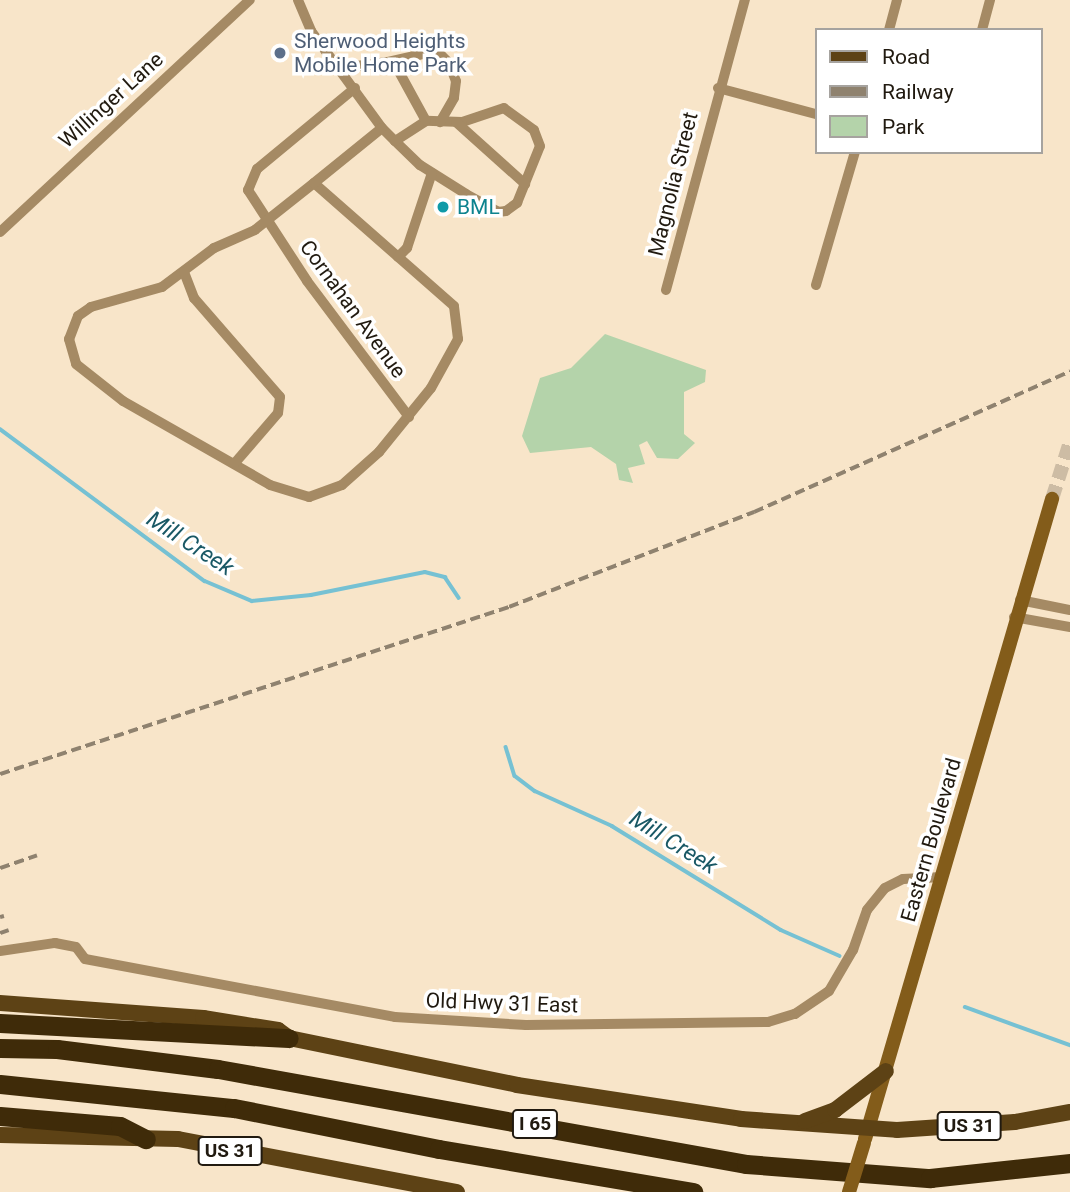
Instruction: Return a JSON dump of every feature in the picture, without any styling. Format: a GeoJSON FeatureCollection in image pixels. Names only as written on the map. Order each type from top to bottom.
{"type":"FeatureCollection","features":[{"type":"Feature","properties":{"kind":"highway"},"geometry":{"type":"LineString","coordinates":[[0,1023],[289,1038]]}},
{"type":"Feature","properties":{"kind":"highway","name":"I 65"},"geometry":{"type":"LineString","coordinates":[[0,1048],[57,1049],[218,1069],[746,1164],[930,1178],[1070,1163]]}},
{"type":"Feature","properties":{"kind":"highway","name":"I 65"},"geometry":{"type":"LineString","coordinates":[[0,1084],[234,1108],[439,1149],[693,1192]]}},
{"type":"Feature","properties":{"kind":"highway"},"geometry":{"type":"LineString","coordinates":[[0,1116],[121,1126],[146,1139]]}},
{"type":"Feature","properties":{"kind":"main road","name":"Eastern Boulevard"},"geometry":{"type":"LineString","coordinates":[[849,1192],[942,877],[1014,617],[1052,499]]}},
{"type":"Feature","properties":{"kind":"main road","name":"US 31"},"geometry":{"type":"LineString","coordinates":[[0,1003],[203,1018],[278,1030],[289,1038],[343,1046],[517,1085],[798,1124],[865,1136],[1070,1112]]}},
{"type":"Feature","properties":{"kind":"main road"},"geometry":{"type":"LineString","coordinates":[[798,1124],[835,1110],[886,1071]]}},
{"type":"Feature","properties":{"kind":"main road","name":"US 31"},"geometry":{"type":"LineString","coordinates":[[0,1135],[178,1139],[457,1192]]}},
{"type":"Feature","properties":{"kind":"street","name":"Willinger Lane"},"geometry":{"type":"LineString","coordinates":[[0,232],[250,0]]}},
{"type":"Feature","properties":{"kind":"street"},"geometry":{"type":"LineString","coordinates":[[298,0],[312,31],[382,128],[395,141],[432,173],[498,212],[517,203],[540,146],[534,130],[504,107],[456,122],[426,121],[395,141]]}},
{"type":"Feature","properties":{"kind":"street","name":"Magnolia Street"},"geometry":{"type":"LineString","coordinates":[[666,290],[718,88],[745,0]]}},
{"type":"Feature","properties":{"kind":"street"},"geometry":{"type":"LineString","coordinates":[[890,28],[897,0]]}},
{"type":"Feature","properties":{"kind":"street"},"geometry":{"type":"LineString","coordinates":[[983,28],[990,0]]}},
{"type":"Feature","properties":{"kind":"street"},"geometry":{"type":"LineString","coordinates":[[341,68],[428,53],[449,63],[456,81],[454,98],[440,122]]}},
{"type":"Feature","properties":{"kind":"street"},"geometry":{"type":"LineString","coordinates":[[388,62],[407,80],[426,121]]}},
{"type":"Feature","properties":{"kind":"street"},"geometry":{"type":"LineString","coordinates":[[718,88],[814,113]]}},
{"type":"Feature","properties":{"kind":"street","name":"Cornahan Avenue"},"geometry":{"type":"LineString","coordinates":[[355,89],[305,127],[250,179],[251,198],[408,417]]}},
{"type":"Feature","properties":{"kind":"street"},"geometry":{"type":"LineString","coordinates":[[456,122],[524,184]]}},
{"type":"Feature","properties":{"kind":"street","name":"Cornahan Avenue"},"geometry":{"type":"LineString","coordinates":[[314,183],[454,306],[458,316],[458,339],[445,365],[408,417],[379,453],[342,485],[324,495],[295,494],[234,464],[123,401],[86,374],[71,353],[72,327],[78,316],[91,307],[162,287],[214,248],[268,222],[314,183],[382,128]]}},
{"type":"Feature","properties":{"kind":"street"},"geometry":{"type":"LineString","coordinates":[[816,285],[854,154]]}},
{"type":"Feature","properties":{"kind":"street"},"geometry":{"type":"LineString","coordinates":[[398,257],[407,248],[432,173]]}},
{"type":"Feature","properties":{"kind":"street"},"geometry":{"type":"LineString","coordinates":[[184,272],[194,298],[280,397],[278,413],[234,464]]}},
{"type":"Feature","properties":{"kind":"street"},"geometry":{"type":"LineString","coordinates":[[1020,600],[1070,610]]}},
{"type":"Feature","properties":{"kind":"street"},"geometry":{"type":"LineString","coordinates":[[1014,617],[1070,627]]}},
{"type":"Feature","properties":{"kind":"street","name":"Old Hwy 31 East"},"geometry":{"type":"LineString","coordinates":[[0,951],[55,943],[76,947],[85,959],[395,1017],[526,1025],[768,1022],[795,1014],[829,991],[853,950],[867,910],[885,888],[903,879],[942,877]]}},
{"type":"Feature","properties":{"kind":"green space"},"geometry":{"type":"Polygon","coordinates":[[[605,334],[706,370],[705,382],[684,392],[684,434],[695,443],[678,459],[657,458],[647,441],[639,445],[645,464],[628,468],[633,483],[619,480],[616,464],[591,447],[530,453],[522,436],[540,378],[571,368],[605,334]]]}},
{"type":"Feature","properties":{"kind":"waterway","name":"Mill Creek"},"geometry":{"type":"LineString","coordinates":[[0,429],[205,581],[252,601],[311,595],[425,572],[445,577],[459,598]]}},
{"type":"Feature","properties":{"kind":"waterway","name":"Mill Creek"},"geometry":{"type":"LineString","coordinates":[[506,747],[515,776],[535,791],[612,826],[781,930],[840,956]]}},
{"type":"Feature","properties":{"kind":"waterway","name":"Mill Creek"},"geometry":{"type":"LineString","coordinates":[[965,1007],[1070,1045]]}},
{"type":"Feature","properties":{"kind":"tunnel"},"geometry":{"type":"LineString","coordinates":[[1052,499],[1070,442]]}},
{"type":"Feature","properties":{"kind":"railway"},"geometry":{"type":"LineString","coordinates":[[0,774],[509,607],[754,512],[1070,371]]}},
{"type":"Feature","properties":{"kind":"railway"},"geometry":{"type":"LineString","coordinates":[[0,868],[37,855]]}},
{"type":"Feature","properties":{"kind":"railway"},"geometry":{"type":"LineString","coordinates":[[0,917],[4,916]]}},
{"type":"Feature","properties":{"kind":"railway"},"geometry":{"type":"LineString","coordinates":[[0,933],[9,930]]}},
{"type":"Feature","properties":{"kind":"place","name":"Sherwood Heights Mobile Home Park"},"geometry":{"type":"Point","coordinates":[280,53]}},
{"type":"Feature","properties":{"kind":"place","name":"BML"},"geometry":{"type":"Point","coordinates":[443,207]}}]}
